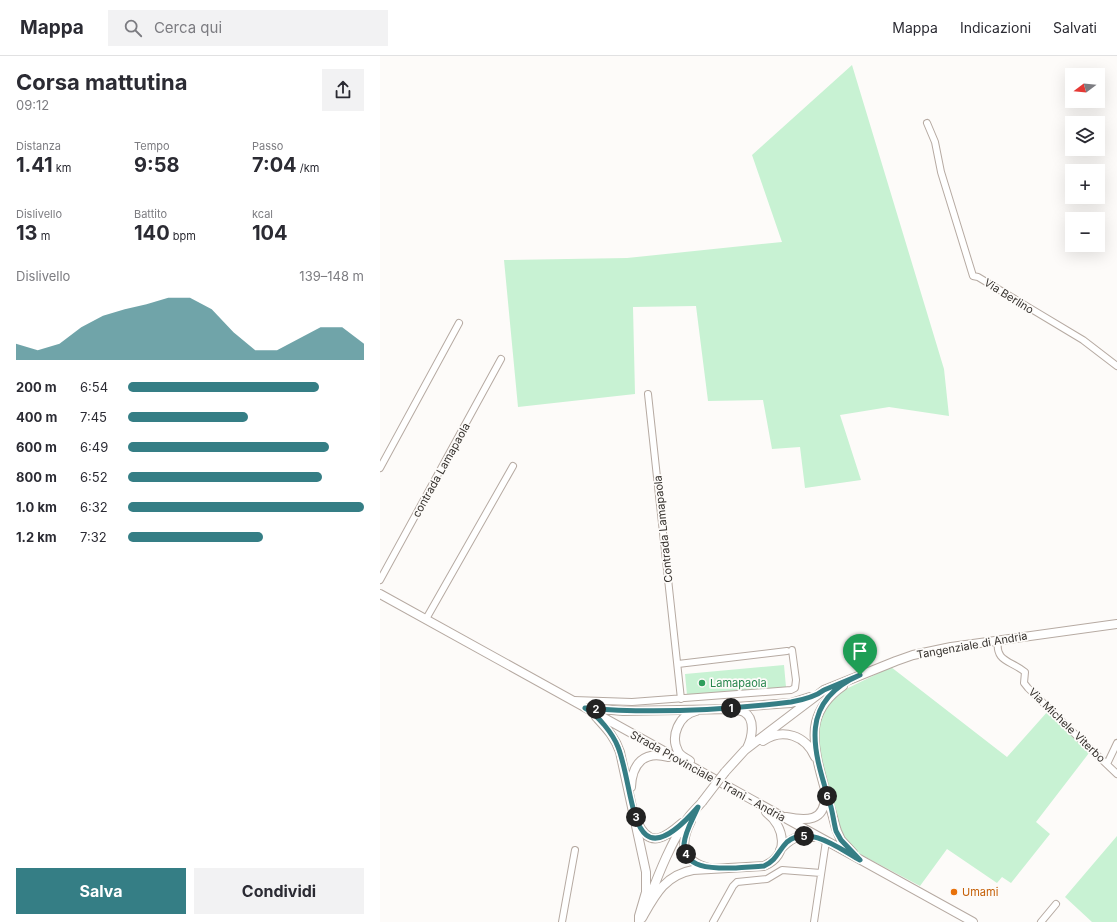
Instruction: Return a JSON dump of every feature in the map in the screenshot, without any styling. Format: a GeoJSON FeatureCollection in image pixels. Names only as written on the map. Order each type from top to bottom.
{"type":"FeatureCollection","features":[{"type":"Feature","properties":{"kind":"main road","name":"Strada Provinciale 1 Trani - Andria"},"geometry":{"type":"LineString","coordinates":[[380,594],[972,922]]}},
{"type":"Feature","properties":{"kind":"main road","name":"Tangenziale di Andria"},"geometry":{"type":"LineString","coordinates":[[640,921],[664,864],[688,818],[734,761],[745,750],[824,690],[913,655],[951,647],[1117,624]]}},
{"type":"Feature","properties":{"kind":"main road"},"geometry":{"type":"LineString","coordinates":[[860,675],[851,679],[826,700],[815,723],[814,736],[818,763],[838,836],[860,860]]}},
{"type":"Feature","properties":{"kind":"main road"},"geometry":{"type":"LineString","coordinates":[[717,709],[791,702],[802,700],[820,693]]}},
{"type":"Feature","properties":{"kind":"main road"},"geometry":{"type":"LineString","coordinates":[[587,709],[623,711],[734,709],[744,712],[749,718],[752,726],[751,736],[745,750]]}},
{"type":"Feature","properties":{"kind":"main road"},"geometry":{"type":"LineString","coordinates":[[587,709],[609,731],[620,752],[644,858],[646,883],[644,901],[639,916],[640,921]]}},
{"type":"Feature","properties":{"kind":"main road"},"geometry":{"type":"LineString","coordinates":[[706,709],[692,712],[684,717],[678,725],[675,734],[675,742],[678,752],[706,774]]}},
{"type":"Feature","properties":{"kind":"main road"},"geometry":{"type":"LineString","coordinates":[[734,761],[743,757],[768,738],[784,734],[796,737],[804,742],[812,751],[818,763]]}},
{"type":"Feature","properties":{"kind":"main road"},"geometry":{"type":"LineString","coordinates":[[630,795],[632,772],[639,762],[646,757],[660,755],[681,761]]}},
{"type":"Feature","properties":{"kind":"main road"},"geometry":{"type":"LineString","coordinates":[[779,815],[803,820],[814,818],[823,810],[825,804],[825,789]]}},
{"type":"Feature","properties":{"kind":"main road"},"geometry":{"type":"LineString","coordinates":[[748,798],[771,816],[777,823],[781,830],[782,838],[780,851]]}},
{"type":"Feature","properties":{"kind":"main road"},"geometry":{"type":"LineString","coordinates":[[700,804],[686,834],[685,849],[688,856],[695,863],[712,868]]}},
{"type":"Feature","properties":{"kind":"main road"},"geometry":{"type":"LineString","coordinates":[[634,813],[645,834],[648,837],[657,839],[671,833],[688,818]]}},
{"type":"Feature","properties":{"kind":"main road"},"geometry":{"type":"LineString","coordinates":[[640,921],[660,889],[672,878],[685,872],[712,868],[764,866],[776,857],[788,842],[798,836],[822,839]]}},
{"type":"Feature","properties":{"kind":"street","name":"Via Berlino"},"geometry":{"type":"LineString","coordinates":[[926,123],[935,142],[941,172],[973,276],[978,277],[1083,340],[1117,366]]}},
{"type":"Feature","properties":{"kind":"street"},"geometry":{"type":"LineString","coordinates":[[380,468],[459,324]]}},
{"type":"Feature","properties":{"kind":"street","name":"contrada Lamapaola"},"geometry":{"type":"LineString","coordinates":[[380,580],[501,359]]}},
{"type":"Feature","properties":{"kind":"street","name":"Contrada Lamapaola"},"geometry":{"type":"LineString","coordinates":[[648,394],[681,699]]}},
{"type":"Feature","properties":{"kind":"street"},"geometry":{"type":"LineString","coordinates":[[426,619],[513,466]]}},
{"type":"Feature","properties":{"kind":"street","name":"Via Michele Viterbo"},"geometry":{"type":"LineString","coordinates":[[998,640],[997,649],[1000,656],[1025,672],[1024,683],[1028,688],[1117,774]]}},
{"type":"Feature","properties":{"kind":"street"},"geometry":{"type":"LineString","coordinates":[[570,700],[632,702],[791,690],[794,688],[796,680],[790,650],[678,664]]}},
{"type":"Feature","properties":{"kind":"street"},"geometry":{"type":"LineString","coordinates":[[1107,764],[1117,743]]}},
{"type":"Feature","properties":{"kind":"street"},"geometry":{"type":"LineString","coordinates":[[814,922],[821,873],[822,839]]}},
{"type":"Feature","properties":{"kind":"street"},"geometry":{"type":"LineString","coordinates":[[562,922],[575,850]]}},
{"type":"Feature","properties":{"kind":"street"},"geometry":{"type":"LineString","coordinates":[[713,922],[733,886],[737,882],[767,879],[782,870],[821,873]]}},
{"type":"Feature","properties":{"kind":"street"},"geometry":{"type":"LineString","coordinates":[[1041,922],[1056,904]]}},
{"type":"Feature","properties":{"kind":"green space"},"geometry":{"type":"Polygon","coordinates":[[[852,65],[944,369],[949,416],[889,407],[840,415],[861,480],[805,488],[800,447],[772,449],[763,400],[708,401],[696,306],[633,307],[635,394],[518,407],[504,260],[627,258],[782,242],[752,155],[852,65]]]}},
{"type":"Feature","properties":{"kind":"green space"},"geometry":{"type":"Polygon","coordinates":[[[784,665],[786,687],[687,695],[685,674],[784,665]]]}},
{"type":"Feature","properties":{"kind":"green space"},"geometry":{"type":"Polygon","coordinates":[[[891,667],[1007,757],[1048,711],[1089,753],[1036,822],[1050,834],[1011,883],[1002,877],[997,883],[947,849],[920,886],[856,852],[840,833],[817,741],[819,718],[827,701],[840,692],[891,667]]]}},
{"type":"Feature","properties":{"kind":"green space"},"geometry":{"type":"Polygon","coordinates":[[[1117,836],[1117,922],[1092,922],[1065,897],[1117,836]]]}},
{"type":"Feature","properties":{"kind":"place","name":"Lamapaola"},"geometry":{"type":"Point","coordinates":[702,683]}},
{"type":"Feature","properties":{"kind":"place","name":"Umami"},"geometry":{"type":"Point","coordinates":[954,892]}},
{"type":"Feature","properties":{"kind":"route"},"geometry":{"type":"LineString","coordinates":[[860,675],[851,679],[826,700],[815,723],[814,736],[818,763],[836,831],[841,840],[860,860],[819,838],[798,836],[788,842],[776,857],[764,866],[712,868],[695,863],[686,853],[684,843],[688,827],[698,807],[671,833],[657,839],[648,837],[640,827],[634,813],[620,752],[616,742],[609,731],[590,710],[585,708],[638,711],[717,709],[780,704],[802,700],[860,675]]}}]}
